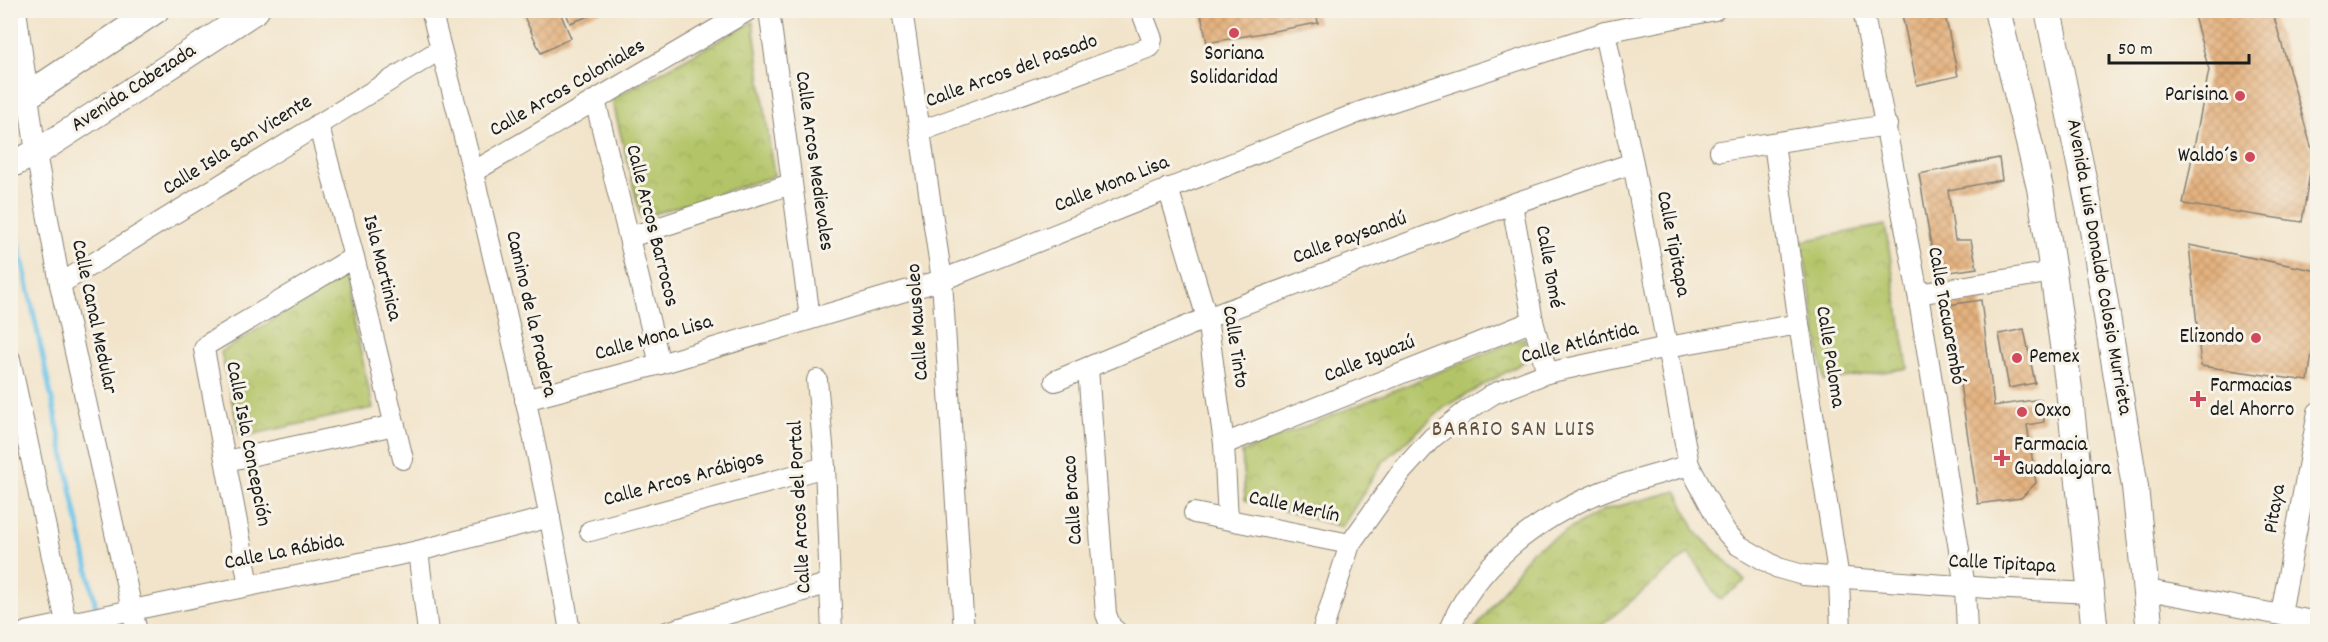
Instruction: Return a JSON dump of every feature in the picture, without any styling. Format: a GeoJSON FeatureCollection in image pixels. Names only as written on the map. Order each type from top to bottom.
{"type":"FeatureCollection","features":[{"type":"Feature","properties":{"kind":"main road"},"geometry":{"type":"LineString","coordinates":[[18,100],[156,10]]}},
{"type":"Feature","properties":{"kind":"main road","name":"Avenida Cabezada"},"geometry":{"type":"LineString","coordinates":[[23,159],[256,10]]}},
{"type":"Feature","properties":{"kind":"main road","name":"Avenida Luis Donaldo Colosio Murrieta"},"geometry":{"type":"LineString","coordinates":[[1998,10],[2040,188],[2053,272],[2095,632]]}},
{"type":"Feature","properties":{"kind":"main road","name":"Avenida Luis Donaldo Colosio Murrieta"},"geometry":{"type":"LineString","coordinates":[[2048,10],[2090,212],[2135,487],[2148,590],[2150,632]]}},
{"type":"Feature","properties":{"kind":"street","name":"Calle Canal Medular"},"geometry":{"type":"LineString","coordinates":[[16,10],[18,100],[23,159],[60,284],[125,610],[137,632]]}},
{"type":"Feature","properties":{"kind":"street","name":"Camino de la Pradera"},"geometry":{"type":"LineString","coordinates":[[431,10],[473,172],[525,400],[550,517],[570,632]]}},
{"type":"Feature","properties":{"kind":"street","name":"Calle Arcos Coloniales"},"geometry":{"type":"LineString","coordinates":[[473,172],[749,10]]}},
{"type":"Feature","properties":{"kind":"street","name":"Calle Arcos Medievales"},"geometry":{"type":"LineString","coordinates":[[769,10],[810,318]]}},
{"type":"Feature","properties":{"kind":"street","name":"Calle Arcos del Pasado"},"geometry":{"type":"LineString","coordinates":[[921,131],[1152,45],[1141,10]]}},
{"type":"Feature","properties":{"kind":"street","name":"Calle Mona Lisa"},"geometry":{"type":"LineString","coordinates":[[525,400],[660,364],[942,280],[1360,112],[1605,32],[1715,10]]}},
{"type":"Feature","properties":{"kind":"street","name":"Calle Tacuarembó"},"geometry":{"type":"LineString","coordinates":[[1863,10],[1918,294],[1965,587],[1967,632]]}},
{"type":"Feature","properties":{"kind":"street","name":"Calle Mausoleo"},"geometry":{"type":"LineString","coordinates":[[903,11],[942,280],[964,632]]}},
{"type":"Feature","properties":{"kind":"street","name":"Calle Tipitapa"},"geometry":{"type":"LineString","coordinates":[[1605,32],[1633,163],[1689,465],[1726,532],[1738,545],[1778,568],[1803,575],[1965,587],[2092,593]]}},
{"type":"Feature","properties":{"kind":"street","name":"Calle Isla San Vicente"},"geometry":{"type":"LineString","coordinates":[[60,284],[441,49]]}},
{"type":"Feature","properties":{"kind":"street","name":"Calle Arcos Barrocos"},"geometry":{"type":"LineString","coordinates":[[595,100],[660,364]]}},
{"type":"Feature","properties":{"kind":"street","name":"Isla Martinica"},"geometry":{"type":"LineString","coordinates":[[318,124],[354,257],[403,459]]}},
{"type":"Feature","properties":{"kind":"street"},"geometry":{"type":"LineString","coordinates":[[1720,151],[1887,125]]}},
{"type":"Feature","properties":{"kind":"street","name":"Calle Paloma"},"geometry":{"type":"LineString","coordinates":[[1773,143],[1839,579],[1841,632]]}},
{"type":"Feature","properties":{"kind":"street","name":"Calle Paysandú"},"geometry":{"type":"LineString","coordinates":[[1055,381],[1207,318],[1512,204],[1633,163]]}},
{"type":"Feature","properties":{"kind":"street"},"geometry":{"type":"LineString","coordinates":[[630,237],[791,184]]}},
{"type":"Feature","properties":{"kind":"street","name":"Calle Tinto"},"geometry":{"type":"LineString","coordinates":[[1168,188],[1207,318],[1224,444],[1228,519]]}},
{"type":"Feature","properties":{"kind":"street","name":"Calle Tomé"},"geometry":{"type":"LineString","coordinates":[[1512,204],[1533,321],[1546,373]]}},
{"type":"Feature","properties":{"kind":"street","name":"Calle Isla Concepción"},"geometry":{"type":"LineString","coordinates":[[249,585],[206,348],[354,257]]}},
{"type":"Feature","properties":{"kind":"street"},"geometry":{"type":"LineString","coordinates":[[1918,294],[2053,272]]}},
{"type":"Feature","properties":{"kind":"street","name":"Calle Iguazú"},"geometry":{"type":"LineString","coordinates":[[1224,444],[1533,321]]}},
{"type":"Feature","properties":{"kind":"street","name":"Calle Atlántida"},"geometry":{"type":"LineString","coordinates":[[1322,632],[1350,544],[1402,471],[1432,438],[1468,410],[1494,394],[1546,373],[1667,347],[1799,324]]}},
{"type":"Feature","properties":{"kind":"street"},"geometry":{"type":"LineString","coordinates":[[10,359],[73,625]]}},
{"type":"Feature","properties":{"kind":"street","name":"Calle Braco"},"geometry":{"type":"LineString","coordinates":[[1088,368],[1106,614],[1114,629]]}},
{"type":"Feature","properties":{"kind":"street","name":"Calle Arcos del Portal"},"geometry":{"type":"LineString","coordinates":[[817,380],[825,467],[832,632]]}},
{"type":"Feature","properties":{"kind":"street","name":"Pitaya"},"geometry":{"type":"LineString","coordinates":[[2281,614],[2318,412]]}},
{"type":"Feature","properties":{"kind":"street"},"geometry":{"type":"LineString","coordinates":[[226,461],[395,425]]}},
{"type":"Feature","properties":{"kind":"street"},"geometry":{"type":"LineString","coordinates":[[1448,632],[1458,607],[1497,557],[1538,525],[1601,492],[1689,465]]}},
{"type":"Feature","properties":{"kind":"street","name":"Calle Arcos Arábigos"},"geometry":{"type":"LineString","coordinates":[[590,531],[825,467]]}},
{"type":"Feature","properties":{"kind":"street","name":"Calle Merlín"},"geometry":{"type":"LineString","coordinates":[[1194,513],[1350,544]]}},
{"type":"Feature","properties":{"kind":"street","name":"Calle La Rábida"},"geometry":{"type":"LineString","coordinates":[[26,632],[73,625],[125,610],[418,551],[550,517]]}},
{"type":"Feature","properties":{"kind":"street"},"geometry":{"type":"LineString","coordinates":[[418,551],[428,632]]}},
{"type":"Feature","properties":{"kind":"street"},"geometry":{"type":"LineString","coordinates":[[667,632],[830,583]]}},
{"type":"Feature","properties":{"kind":"street"},"geometry":{"type":"LineString","coordinates":[[2148,590],[2318,622]]}},
{"type":"Feature","properties":{"kind":"green space"},"geometry":{"type":"Polygon","coordinates":[[[753,22],[774,176],[641,218],[612,99],[753,22]]]}},
{"type":"Feature","properties":{"kind":"green space"},"geometry":{"type":"Polygon","coordinates":[[[1885,225],[1908,368],[1824,381],[1802,241],[1885,225]]]}},
{"type":"Feature","properties":{"kind":"green space"},"geometry":{"type":"Polygon","coordinates":[[[344,276],[373,408],[240,437],[221,352],[344,276]]]}},
{"type":"Feature","properties":{"kind":"green space"},"geometry":{"type":"Polygon","coordinates":[[[1525,337],[1527,360],[1445,407],[1382,463],[1342,527],[1245,500],[1242,452],[1525,337]]]}},
{"type":"Feature","properties":{"kind":"green space"},"geometry":{"type":"Polygon","coordinates":[[[1677,491],[1695,531],[1745,581],[1720,600],[1689,553],[1595,631],[1474,631],[1531,551],[1603,510],[1677,491]]]}},
{"type":"Feature","properties":{"kind":"building"},"geometry":{"type":"Polygon","coordinates":[[[521,10],[559,10],[571,38],[541,53],[521,10]]]}},
{"type":"Feature","properties":{"kind":"building"},"geometry":{"type":"Polygon","coordinates":[[[565,10],[603,10],[603,11],[570,23],[565,10]]]}},
{"type":"Feature","properties":{"kind":"building","name":"Soriana Solidaridad"},"geometry":{"type":"Polygon","coordinates":[[[1200,10],[1316,10],[1318,23],[1207,43],[1200,10]]]}},
{"type":"Feature","properties":{"kind":"building"},"geometry":{"type":"Polygon","coordinates":[[[1901,10],[1944,10],[1958,76],[1917,85],[1901,10]]]}},
{"type":"Feature","properties":{"kind":"building"},"geometry":{"type":"Polygon","coordinates":[[[2207,10],[2272,10],[2313,153],[2302,222],[2183,204],[2209,70],[2194,16],[2207,10]]]}},
{"type":"Feature","properties":{"kind":"building"},"geometry":{"type":"Polygon","coordinates":[[[1999,158],[2002,180],[1948,190],[1955,240],[1971,240],[1977,268],[1936,274],[1919,174],[1999,158]]]}},
{"type":"Feature","properties":{"kind":"building","name":"Elizondo"},"geometry":{"type":"Polygon","coordinates":[[[2189,245],[2318,271],[2318,310],[2308,381],[2201,366],[2189,245]]]}},
{"type":"Feature","properties":{"kind":"building"},"geometry":{"type":"Polygon","coordinates":[[[1981,300],[1994,406],[2041,399],[2044,422],[2027,425],[2036,483],[2021,498],[1978,504],[1948,305],[1981,300]]]}},
{"type":"Feature","properties":{"kind":"building","name":"Pemex"},"geometry":{"type":"Polygon","coordinates":[[[2024,329],[2035,383],[2009,388],[1999,334],[2024,329]]]}},
{"type":"Feature","properties":{"kind":"waterway"},"geometry":{"type":"LineString","coordinates":[[10,202],[97,612]]}},
{"type":"Feature","properties":{"kind":"place","name":"Soriana Solidaridad"},"geometry":{"type":"Point","coordinates":[1234,33]}},
{"type":"Feature","properties":{"kind":"place","name":"Parisina"},"geometry":{"type":"Point","coordinates":[2240,96]}},
{"type":"Feature","properties":{"kind":"place","name":"Waldo´s"},"geometry":{"type":"Point","coordinates":[2250,157]}},
{"type":"Feature","properties":{"kind":"place","name":"Elizondo"},"geometry":{"type":"Point","coordinates":[2256,338]}},
{"type":"Feature","properties":{"kind":"place","name":"Pemex"},"geometry":{"type":"Point","coordinates":[2017,358]}},
{"type":"Feature","properties":{"kind":"place","name":"Farmacias del Ahorro"},"geometry":{"type":"Point","coordinates":[2198,399]}},
{"type":"Feature","properties":{"kind":"place","name":"Oxxo"},"geometry":{"type":"Point","coordinates":[2022,412]}},
{"type":"Feature","properties":{"kind":"place","name":"Farmacia Guadalajara"},"geometry":{"type":"Point","coordinates":[2002,458]}},
{"type":"Feature","properties":{"kind":"district","name":"BARRIO SAN LUIS"},"geometry":{"type":"Point","coordinates":[1514,430]}}]}
